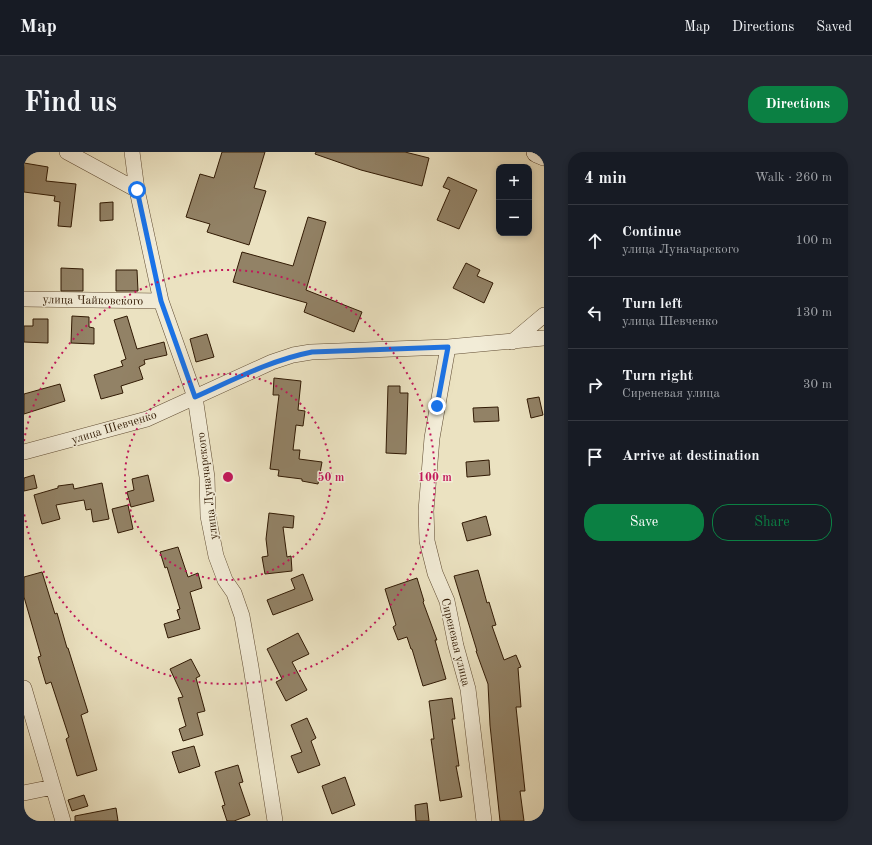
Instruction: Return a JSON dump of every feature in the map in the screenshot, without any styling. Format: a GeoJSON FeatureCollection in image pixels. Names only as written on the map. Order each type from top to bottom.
{"type":"FeatureCollection","features":[{"type":"Feature","properties":{"kind":"street"},"geometry":{"type":"LineString","coordinates":[[67,152],[137,190]]}},
{"type":"Feature","properties":{"kind":"street","name":"улица Луначарского"},"geometry":{"type":"LineString","coordinates":[[132,152],[137,190],[161,301],[195,397],[207,477],[208,516],[216,556],[225,580],[234,593],[242,616],[275,821]]}},
{"type":"Feature","properties":{"kind":"street"},"geometry":{"type":"LineString","coordinates":[[537,152],[544,154]]}},
{"type":"Feature","properties":{"kind":"street","name":"улица Чайковского"},"geometry":{"type":"LineString","coordinates":[[24,299],[161,301]]}},
{"type":"Feature","properties":{"kind":"street"},"geometry":{"type":"LineString","coordinates":[[512,342],[544,315]]}},
{"type":"Feature","properties":{"kind":"street","name":"улица Шевченко"},"geometry":{"type":"LineString","coordinates":[[24,452],[147,420],[272,362],[305,353],[448,347],[544,338]]}},
{"type":"Feature","properties":{"kind":"street","name":"Сиреневая улица"},"geometry":{"type":"LineString","coordinates":[[448,347],[432,438],[426,511],[427,541],[435,573],[447,601],[456,646],[468,689],[484,821]]}},
{"type":"Feature","properties":{"kind":"street"},"geometry":{"type":"LineString","coordinates":[[24,688],[63,821]]}},
{"type":"Feature","properties":{"kind":"street"},"geometry":{"type":"LineString","coordinates":[[24,792],[53,787]]}},
{"type":"Feature","properties":{"kind":"building"},"geometry":{"type":"Polygon","coordinates":[[[222,152],[265,152],[254,188],[266,191],[249,245],[207,232],[210,224],[186,217],[200,174],[214,178],[222,152]]]}},
{"type":"Feature","properties":{"kind":"building"},"geometry":{"type":"Polygon","coordinates":[[[316,152],[405,152],[429,158],[422,186],[361,170],[315,154],[316,152]]]}},
{"type":"Feature","properties":{"kind":"building"},"geometry":{"type":"Polygon","coordinates":[[[24,163],[48,167],[46,181],[76,184],[71,227],[58,226],[60,202],[54,201],[55,196],[24,192],[24,163]]]}},
{"type":"Feature","properties":{"kind":"building"},"geometry":{"type":"Polygon","coordinates":[[[448,177],[477,190],[459,229],[437,220],[450,190],[443,187],[448,177]]]}},
{"type":"Feature","properties":{"kind":"building"},"geometry":{"type":"Polygon","coordinates":[[[113,202],[113,220],[100,221],[100,203],[113,202]]]}},
{"type":"Feature","properties":{"kind":"building"},"geometry":{"type":"Polygon","coordinates":[[[308,217],[326,222],[306,290],[362,312],[354,332],[304,312],[307,303],[233,282],[242,252],[293,266],[308,217]]]}},
{"type":"Feature","properties":{"kind":"building"},"geometry":{"type":"Polygon","coordinates":[[[466,263],[480,270],[477,276],[493,283],[484,303],[453,288],[466,263]]]}},
{"type":"Feature","properties":{"kind":"building"},"geometry":{"type":"Polygon","coordinates":[[[61,268],[83,269],[83,291],[61,291],[61,268]]]}},
{"type":"Feature","properties":{"kind":"building"},"geometry":{"type":"Polygon","coordinates":[[[116,270],[137,270],[138,291],[116,291],[116,270]]]}},
{"type":"Feature","properties":{"kind":"building"},"geometry":{"type":"Polygon","coordinates":[[[72,316],[89,317],[89,327],[94,328],[94,344],[71,343],[72,316]]]}},
{"type":"Feature","properties":{"kind":"building"},"geometry":{"type":"Polygon","coordinates":[[[127,316],[137,349],[164,342],[167,355],[144,360],[145,364],[139,367],[143,379],[121,386],[123,393],[101,399],[94,375],[123,366],[121,361],[126,359],[114,320],[127,316]]]}},
{"type":"Feature","properties":{"kind":"building"},"geometry":{"type":"Polygon","coordinates":[[[33,319],[48,319],[48,343],[24,342],[24,326],[33,326],[33,319]]]}},
{"type":"Feature","properties":{"kind":"building"},"geometry":{"type":"Polygon","coordinates":[[[207,334],[214,357],[196,362],[190,339],[207,334]]]}},
{"type":"Feature","properties":{"kind":"building"},"geometry":{"type":"Polygon","coordinates":[[[274,378],[301,381],[298,410],[305,411],[303,426],[296,425],[293,450],[300,450],[299,459],[322,462],[318,484],[302,481],[302,479],[278,476],[279,470],[270,469],[279,395],[273,395],[274,378]]]}},
{"type":"Feature","properties":{"kind":"building"},"geometry":{"type":"Polygon","coordinates":[[[60,384],[65,401],[24,414],[24,394],[60,384]]]}},
{"type":"Feature","properties":{"kind":"building"},"geometry":{"type":"Polygon","coordinates":[[[388,386],[400,386],[400,393],[408,393],[406,454],[386,453],[388,386]]]}},
{"type":"Feature","properties":{"kind":"building"},"geometry":{"type":"Polygon","coordinates":[[[539,397],[543,415],[531,418],[527,399],[539,397]]]}},
{"type":"Feature","properties":{"kind":"building"},"geometry":{"type":"Polygon","coordinates":[[[498,407],[499,421],[474,422],[473,408],[498,407]]]}},
{"type":"Feature","properties":{"kind":"building"},"geometry":{"type":"Polygon","coordinates":[[[489,460],[490,475],[467,477],[466,462],[489,460]]]}},
{"type":"Feature","properties":{"kind":"building"},"geometry":{"type":"Polygon","coordinates":[[[34,475],[37,488],[24,491],[24,478],[34,475]]]}},
{"type":"Feature","properties":{"kind":"building"},"geometry":{"type":"Polygon","coordinates":[[[148,475],[154,501],[131,507],[127,492],[134,490],[132,479],[148,475]]]}},
{"type":"Feature","properties":{"kind":"building"},"geometry":{"type":"Polygon","coordinates":[[[102,483],[109,519],[93,522],[91,509],[86,510],[84,500],[56,505],[60,519],[42,524],[34,495],[58,488],[58,486],[73,484],[74,489],[102,483]]]}},
{"type":"Feature","properties":{"kind":"building"},"geometry":{"type":"Polygon","coordinates":[[[128,505],[133,529],[118,533],[112,509],[128,505]]]}},
{"type":"Feature","properties":{"kind":"building"},"geometry":{"type":"Polygon","coordinates":[[[269,513],[294,516],[293,528],[283,527],[287,557],[291,556],[292,571],[265,574],[262,557],[268,556],[266,539],[269,513]]]}},
{"type":"Feature","properties":{"kind":"building"},"geometry":{"type":"Polygon","coordinates":[[[486,516],[491,535],[467,541],[462,523],[486,516]]]}},
{"type":"Feature","properties":{"kind":"building"},"geometry":{"type":"Polygon","coordinates":[[[178,547],[188,577],[198,573],[202,588],[190,592],[200,629],[168,638],[164,624],[180,619],[177,610],[180,609],[167,567],[165,568],[160,552],[178,547]]]}},
{"type":"Feature","properties":{"kind":"building"},"geometry":{"type":"Polygon","coordinates":[[[478,570],[487,603],[489,602],[496,625],[492,626],[504,660],[516,655],[521,667],[518,668],[521,707],[516,707],[525,791],[520,791],[524,821],[500,821],[490,725],[488,684],[476,651],[454,576],[478,570]]]}},
{"type":"Feature","properties":{"kind":"building"},"geometry":{"type":"Polygon","coordinates":[[[42,572],[55,614],[57,613],[88,712],[81,715],[97,770],[77,776],[66,739],[69,737],[51,682],[46,684],[38,657],[41,656],[24,597],[24,577],[42,572]]]}},
{"type":"Feature","properties":{"kind":"building"},"geometry":{"type":"Polygon","coordinates":[[[303,574],[313,600],[273,615],[267,600],[295,589],[291,579],[303,574]]]}},
{"type":"Feature","properties":{"kind":"building"},"geometry":{"type":"Polygon","coordinates":[[[417,578],[424,601],[423,602],[437,640],[435,640],[446,679],[423,686],[407,637],[398,640],[393,627],[396,625],[385,589],[417,578]]]}},
{"type":"Feature","properties":{"kind":"building"},"geometry":{"type":"Polygon","coordinates":[[[298,633],[309,654],[292,662],[307,690],[286,701],[276,682],[282,679],[267,649],[298,633]]]}},
{"type":"Feature","properties":{"kind":"building"},"geometry":{"type":"Polygon","coordinates":[[[191,659],[200,676],[196,678],[205,711],[197,713],[203,735],[183,741],[179,729],[186,726],[178,698],[183,697],[170,669],[191,659]]]}},
{"type":"Feature","properties":{"kind":"building"},"geometry":{"type":"Polygon","coordinates":[[[452,698],[455,719],[452,719],[459,766],[456,766],[462,797],[440,801],[431,739],[434,739],[429,701],[452,698]]]}},
{"type":"Feature","properties":{"kind":"building"},"geometry":{"type":"Polygon","coordinates":[[[307,718],[316,738],[311,741],[320,765],[298,773],[291,756],[302,752],[291,725],[307,718]]]}},
{"type":"Feature","properties":{"kind":"building"},"geometry":{"type":"Polygon","coordinates":[[[194,746],[200,766],[179,773],[172,752],[194,746]]]}},
{"type":"Feature","properties":{"kind":"building"},"geometry":{"type":"Polygon","coordinates":[[[238,765],[243,782],[239,783],[250,815],[234,821],[227,821],[222,806],[225,805],[215,772],[238,765]]]}},
{"type":"Feature","properties":{"kind":"building"},"geometry":{"type":"Polygon","coordinates":[[[345,777],[355,805],[332,814],[322,786],[345,777]]]}},
{"type":"Feature","properties":{"kind":"building"},"geometry":{"type":"Polygon","coordinates":[[[84,795],[88,806],[72,811],[68,800],[84,795]]]}},
{"type":"Feature","properties":{"kind":"building"},"geometry":{"type":"Polygon","coordinates":[[[427,803],[429,821],[416,821],[415,805],[427,803]]]}},
{"type":"Feature","properties":{"kind":"building"},"geometry":{"type":"Polygon","coordinates":[[[116,808],[118,821],[75,821],[75,816],[116,808]]]}},
{"type":"Feature","properties":{"kind":"route"},"geometry":{"type":"LineString","coordinates":[[137,190],[161,301],[195,397],[272,362],[293,355],[312,352],[448,347],[437,406]]}}]}
